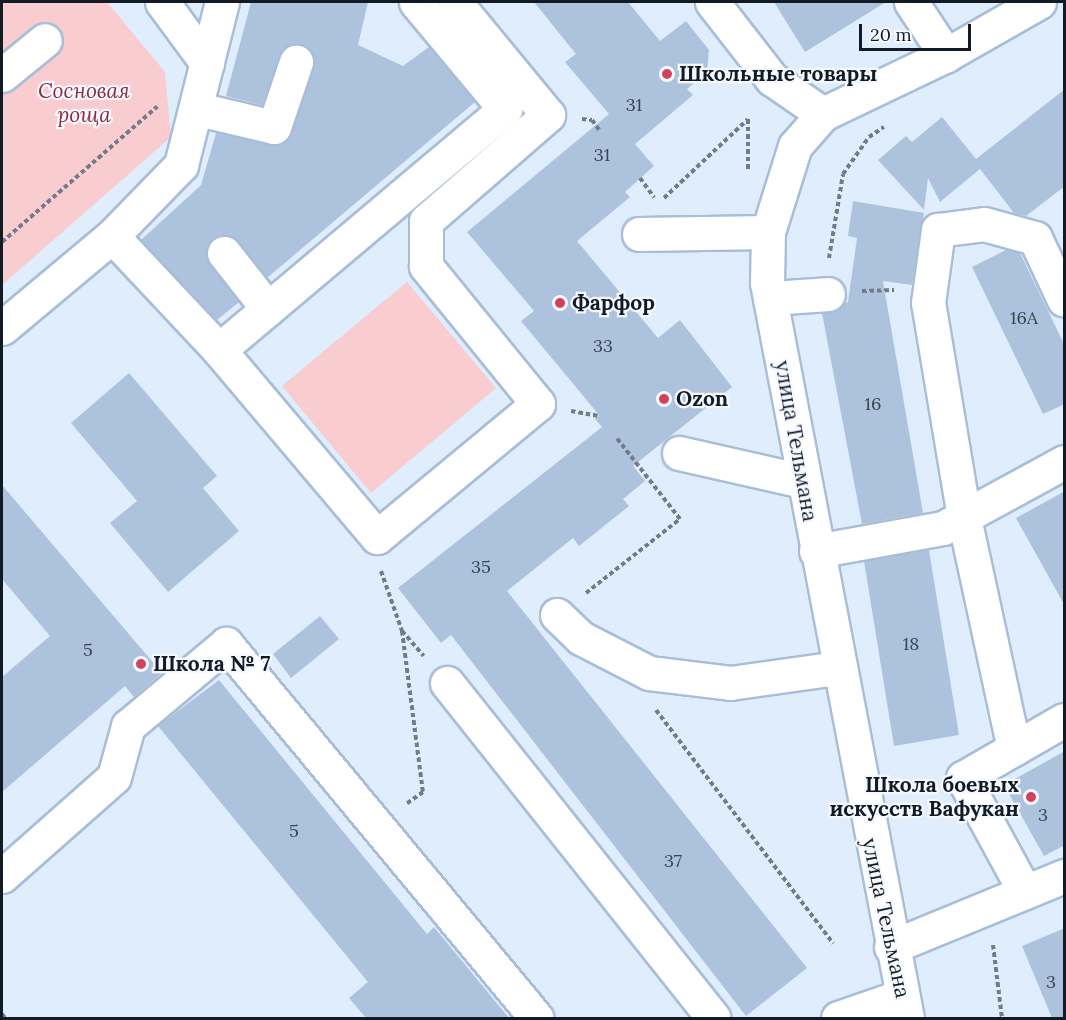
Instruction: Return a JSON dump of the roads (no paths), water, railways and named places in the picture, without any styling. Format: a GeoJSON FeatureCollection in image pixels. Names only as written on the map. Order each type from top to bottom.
{"type":"FeatureCollection","features":[{"type":"Feature","properties":{"kind":"street"},"geometry":{"type":"LineString","coordinates":[[162,2],[207,63]]}},
{"type":"Feature","properties":{"kind":"street"},"geometry":{"type":"LineString","coordinates":[[2,328],[112,236],[181,165],[198,109],[222,2]]}},
{"type":"Feature","properties":{"kind":"street"},"geometry":{"type":"LineString","coordinates":[[219,350],[505,109],[416,2]]}},
{"type":"Feature","properties":{"kind":"street"},"geometry":{"type":"LineString","coordinates":[[112,236],[219,350],[377,537],[538,404],[426,266],[426,221],[549,115],[455,2]]}},
{"type":"Feature","properties":{"kind":"street"},"geometry":{"type":"LineString","coordinates":[[712,2],[772,79],[823,114]]}},
{"type":"Feature","properties":{"kind":"street"},"geometry":{"type":"LineString","coordinates":[[911,2],[946,55]]}},
{"type":"Feature","properties":{"kind":"street","name":"улица Тельмана"},"geometry":{"type":"LineString","coordinates":[[904,1007],[837,669],[770,298],[768,232],[795,146],[823,114],[946,55],[1039,2]]}},
{"type":"Feature","properties":{"kind":"street"},"geometry":{"type":"LineString","coordinates":[[2,75],[45,40]]}},
{"type":"Feature","properties":{"kind":"street"},"geometry":{"type":"LineString","coordinates":[[198,109],[274,127],[297,62]]}},
{"type":"Feature","properties":{"kind":"street"},"geometry":{"type":"LineString","coordinates":[[1014,749],[964,517],[928,303],[938,230],[984,224],[1035,238],[1065,300]]}},
{"type":"Feature","properties":{"kind":"street"},"geometry":{"type":"LineString","coordinates":[[639,234],[768,232]]}},
{"type":"Feature","properties":{"kind":"street"},"geometry":{"type":"LineString","coordinates":[[224,253],[268,309]]}},
{"type":"Feature","properties":{"kind":"street"},"geometry":{"type":"LineString","coordinates":[[770,298],[828,294]]}},
{"type":"Feature","properties":{"kind":"street"},"geometry":{"type":"LineString","coordinates":[[679,453],[803,481]]}},
{"type":"Feature","properties":{"kind":"street"},"geometry":{"type":"LineString","coordinates":[[816,551],[943,528],[1065,462]]}},
{"type":"Feature","properties":{"kind":"street"},"geometry":{"type":"LineString","coordinates":[[558,615],[581,638],[649,673],[730,683],[837,669]]}},
{"type":"Feature","properties":{"kind":"street"},"geometry":{"type":"LineString","coordinates":[[2,876],[114,777],[128,726],[226,644],[536,1018]]}},
{"type":"Feature","properties":{"kind":"street"},"geometry":{"type":"LineString","coordinates":[[447,683],[713,1018]]}},
{"type":"Feature","properties":{"kind":"street"},"geometry":{"type":"LineString","coordinates":[[1025,892],[963,778],[1065,720]]}},
{"type":"Feature","properties":{"kind":"street"},"geometry":{"type":"LineString","coordinates":[[891,947],[1065,876]]}},
{"type":"Feature","properties":{"kind":"street"},"geometry":{"type":"LineString","coordinates":[[838,1018],[904,1007]]}},
{"type":"Feature","properties":{"kind":"place","name":"Школьные товары"},"geometry":{"type":"Point","coordinates":[667,74]}},
{"type":"Feature","properties":{"kind":"place","name":"Фарфор"},"geometry":{"type":"Point","coordinates":[560,303]}},
{"type":"Feature","properties":{"kind":"place","name":"Ozon"},"geometry":{"type":"Point","coordinates":[664,399]}},
{"type":"Feature","properties":{"kind":"place","name":"Школа № 7"},"geometry":{"type":"Point","coordinates":[141,664]}},
{"type":"Feature","properties":{"kind":"place","name":"Школа боевых искусств Вафукан"},"geometry":{"type":"Point","coordinates":[1031,797]}},
{"type":"Feature","properties":{"kind":"park label","name":"Сосновая роща"},"geometry":{"type":"Point","coordinates":[84,103]}}]}
